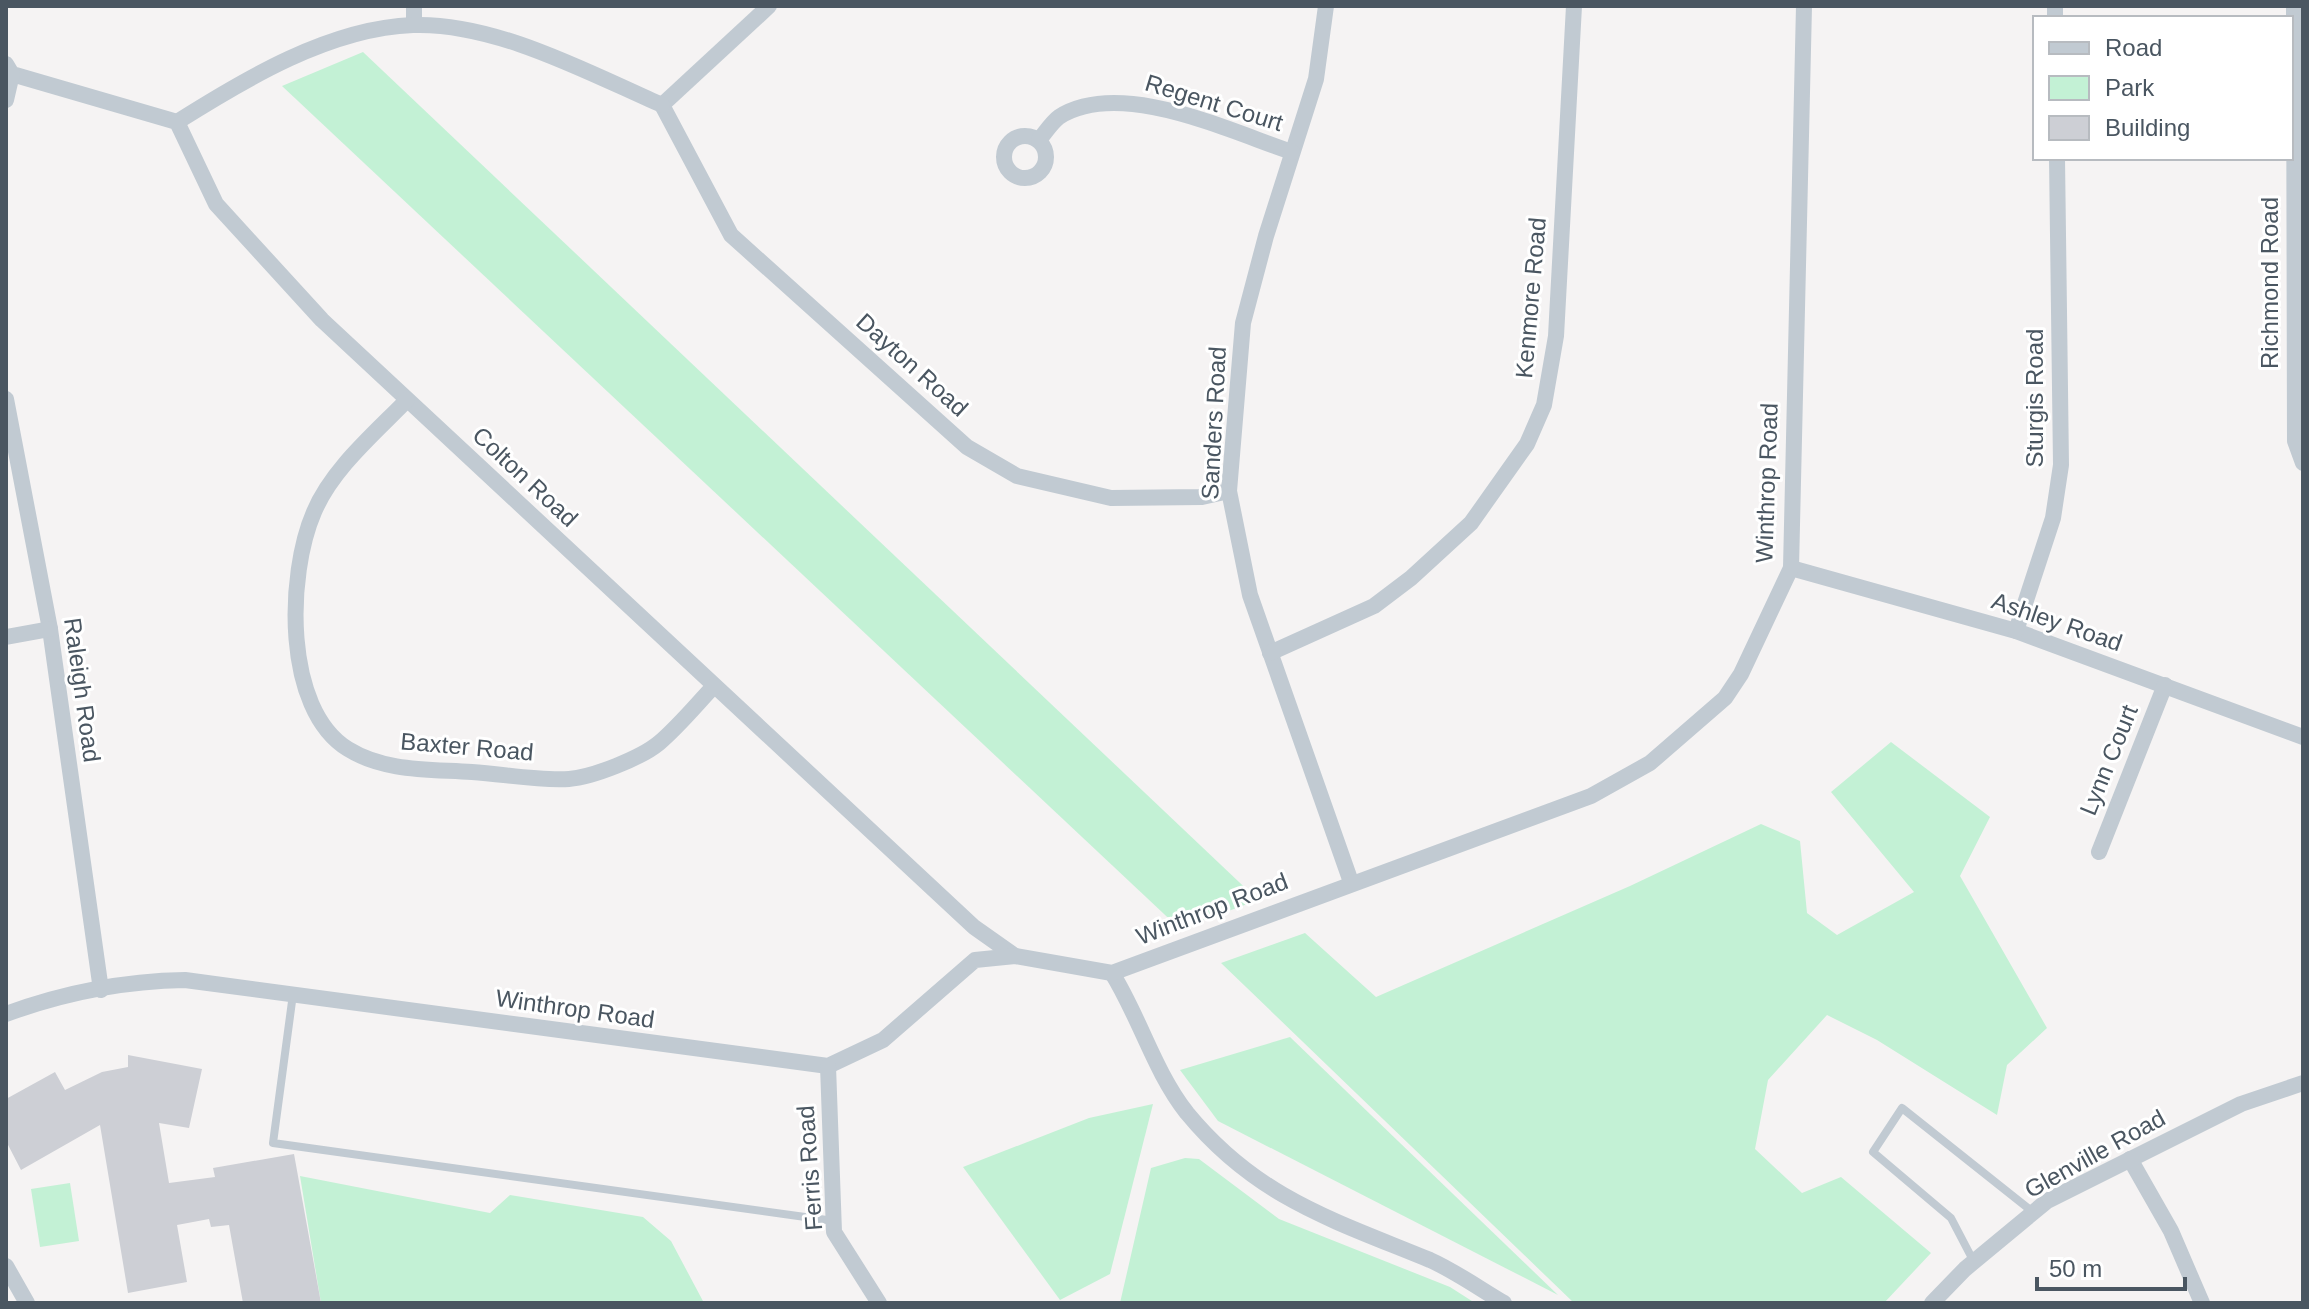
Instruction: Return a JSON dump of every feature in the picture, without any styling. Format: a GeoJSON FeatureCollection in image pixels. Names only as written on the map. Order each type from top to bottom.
{"type":"FeatureCollection","features":[{"type":"Feature","properties":{"kind":"street"},"geometry":{"type":"LineString","coordinates":[[414,6],[414,25]]}},
{"type":"Feature","properties":{"kind":"street"},"geometry":{"type":"LineString","coordinates":[[6,100],[9,69],[177,122],[270,70],[334,41],[414,25],[516,43],[662,105],[769,6]]}},
{"type":"Feature","properties":{"kind":"street","name":"Sanders Road"},"geometry":{"type":"LineString","coordinates":[[1326,6],[1316,79],[1243,323],[1229,491],[1250,595],[1351,882]]}},
{"type":"Feature","properties":{"kind":"street","name":"Kenmore Road"},"geometry":{"type":"LineString","coordinates":[[1270,653],[1374,606],[1411,578],[1471,523],[1527,444],[1544,405],[1556,336],[1574,6]]}},
{"type":"Feature","properties":{"kind":"street","name":"Winthrop Road"},"geometry":{"type":"LineString","coordinates":[[6,1014],[45,1000],[139,981],[185,980],[814,1067],[828,1066],[883,1040],[975,960],[1015,956],[1112,973],[1351,882],[1591,796],[1650,763],[1690,732],[1733,686],[1791,568],[1804,6]]}},
{"type":"Feature","properties":{"kind":"street","name":"Richmond Road"},"geometry":{"type":"LineString","coordinates":[[2294,6],[2295,441],[2303,463]]}},
{"type":"Feature","properties":{"kind":"street","name":"Regent Court"},"geometry":{"type":"LineString","coordinates":[[1039,140],[1058,118],[1094,103],[1132,103],[1292,152]]}},
{"type":"Feature","properties":{"kind":"street","name":"Dayton Road"},"geometry":{"type":"LineString","coordinates":[[662,105],[731,235],[967,447],[1017,476],[1111,498],[1202,497],[1229,491]]}},
{"type":"Feature","properties":{"kind":"street","name":"Colton Road"},"geometry":{"type":"LineString","coordinates":[[177,122],[216,204],[322,320],[974,927],[1015,956]]}},
{"type":"Feature","properties":{"kind":"street","name":"Sturgis Road"},"geometry":{"type":"LineString","coordinates":[[2016,631],[2053,518],[2061,465],[2057,160]]}},
{"type":"Feature","properties":{"kind":"street","name":"Raleigh Road"},"geometry":{"type":"LineString","coordinates":[[6,399],[50,629],[101,990]]}},
{"type":"Feature","properties":{"kind":"street","name":"Baxter Road"},"geometry":{"type":"LineString","coordinates":[[407,400],[333,480],[314,512],[300,566],[293,603],[296,650],[316,710],[331,735],[348,749],[399,767],[571,779],[628,761],[658,745],[714,686]]}},
{"type":"Feature","properties":{"kind":"street","name":"Ashley Road"},"geometry":{"type":"LineString","coordinates":[[1791,568],[2016,631],[2303,737]]}},
{"type":"Feature","properties":{"kind":"street"},"geometry":{"type":"LineString","coordinates":[[6,637],[50,629]]}},
{"type":"Feature","properties":{"kind":"street","name":"Lynn Court"},"geometry":{"type":"LineString","coordinates":[[2099,852],[2165,685]]}},
{"type":"Feature","properties":{"kind":"street"},"geometry":{"type":"LineString","coordinates":[[1112,973],[1130,1003],[1158,1068],[1185,1110],[1209,1137],[1261,1182],[1312,1214],[1433,1261],[1504,1303]]}},
{"type":"Feature","properties":{"kind":"street","name":"Ferris Road"},"geometry":{"type":"LineString","coordinates":[[828,1066],[834,1232],[879,1303]]}},
{"type":"Feature","properties":{"kind":"street","name":"Glenville Road"},"geometry":{"type":"LineString","coordinates":[[1932,1303],[1974,1262],[2047,1201],[2241,1104],[2303,1083]]}},
{"type":"Feature","properties":{"kind":"street"},"geometry":{"type":"LineString","coordinates":[[2130,1159],[2171,1231],[2202,1303]]}},
{"type":"Feature","properties":{"kind":"street"},"geometry":{"type":"LineString","coordinates":[[6,1266],[27,1303]]}},
{"type":"Feature","properties":{"kind":"lane"},"geometry":{"type":"LineString","coordinates":[[293,994],[273,1143],[834,1221]]}},
{"type":"Feature","properties":{"kind":"lane"},"geometry":{"type":"LineString","coordinates":[[1974,1262],[1951,1218],[1873,1152],[1902,1108],[2033,1213]]}},
{"type":"Feature","properties":{"kind":"green space"},"geometry":{"type":"Polygon","coordinates":[[[363,52],[1258,900],[1180,929],[282,86],[363,52]]]}},
{"type":"Feature","properties":{"kind":"green space"},"geometry":{"type":"Polygon","coordinates":[[[1891,742],[1990,817],[1960,876],[2047,1028],[2007,1065],[1997,1115],[1877,1040],[1827,1015],[1768,1080],[1755,1149],[1802,1193],[1841,1177],[1931,1253],[1884,1303],[1574,1303],[1221,963],[1305,933],[1376,997],[1630,886],[1761,824],[1800,841],[1807,913],[1837,935],[1914,892],[1831,792],[1891,742]]]}},
{"type":"Feature","properties":{"kind":"green space"},"geometry":{"type":"Polygon","coordinates":[[[1290,1037],[1558,1295],[1218,1121],[1180,1070],[1290,1037]]]}},
{"type":"Feature","properties":{"kind":"green space"},"geometry":{"type":"Polygon","coordinates":[[[1153,1104],[1110,1274],[1060,1300],[963,1167],[1089,1118],[1153,1104]]]}},
{"type":"Feature","properties":{"kind":"green space"},"geometry":{"type":"Polygon","coordinates":[[[1185,1158],[1199,1159],[1279,1219],[1450,1287],[1475,1303],[1120,1303],[1151,1168],[1185,1158]]]}},
{"type":"Feature","properties":{"kind":"green space"},"geometry":{"type":"Polygon","coordinates":[[[300,1176],[490,1213],[510,1195],[643,1217],[671,1241],[704,1303],[321,1303],[300,1176]]]}},
{"type":"Feature","properties":{"kind":"green space"},"geometry":{"type":"Polygon","coordinates":[[[70,1183],[79,1241],[40,1247],[31,1189],[70,1183]]]}},
{"type":"Feature","properties":{"kind":"building"},"geometry":{"type":"Polygon","coordinates":[[[128,1055],[202,1069],[189,1128],[159,1123],[169,1183],[215,1177],[213,1168],[294,1154],[321,1303],[243,1303],[229,1225],[211,1227],[209,1219],[177,1225],[187,1282],[128,1293],[100,1125],[21,1170],[6,1141],[6,1099],[55,1072],[65,1090],[102,1072],[128,1067],[128,1055]]]}}]}
